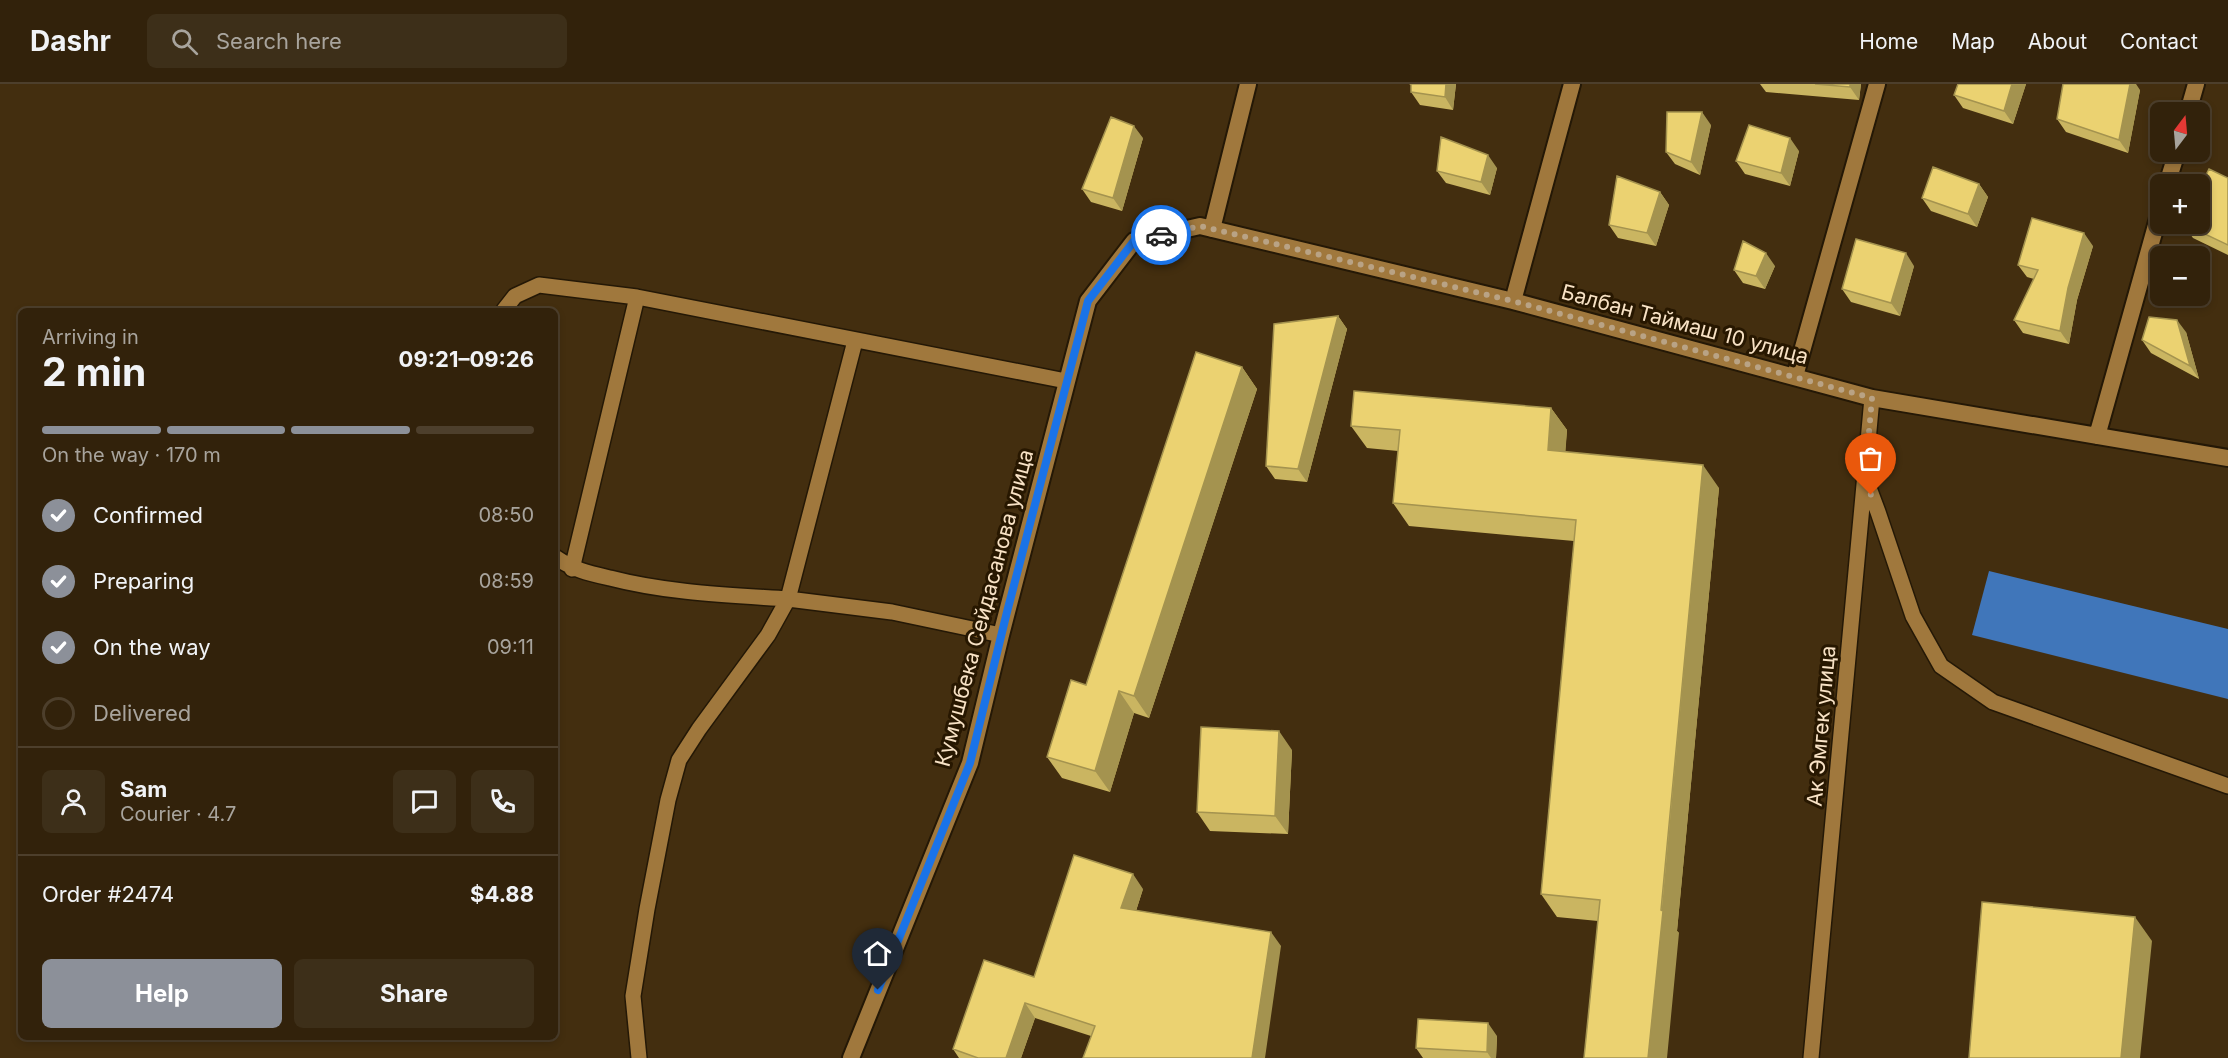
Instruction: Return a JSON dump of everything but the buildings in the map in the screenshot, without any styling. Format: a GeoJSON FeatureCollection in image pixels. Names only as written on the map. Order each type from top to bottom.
{"type":"FeatureCollection","features":[{"type":"Feature","properties":{"kind":"street"},"geometry":{"type":"LineString","coordinates":[[1212,229],[1248,84]]}},
{"type":"Feature","properties":{"kind":"street"},"geometry":{"type":"LineString","coordinates":[[1513,301],[1572,84]]}},
{"type":"Feature","properties":{"kind":"street"},"geometry":{"type":"LineString","coordinates":[[1795,376],[1877,84]]}},
{"type":"Feature","properties":{"kind":"street"},"geometry":{"type":"LineString","coordinates":[[2191,102],[2196,84]]}},
{"type":"Feature","properties":{"kind":"street","name":"Балбан Таймаш 10 улица"},"geometry":{"type":"LineString","coordinates":[[1134,241],[1200,226],[1513,301],[1872,398],[2228,458]]}},
{"type":"Feature","properties":{"kind":"street"},"geometry":{"type":"LineString","coordinates":[[2097,436],[2154,234]]}},
{"type":"Feature","properties":{"kind":"street","name":"Кумушбека Сейдасанова улица"},"geometry":{"type":"LineString","coordinates":[[851,1058],[970,763],[1088,301],[1134,241]]}},
{"type":"Feature","properties":{"kind":"lane"},"geometry":{"type":"LineString","coordinates":[[506,308],[515,296],[539,285],[637,297],[1066,381]]}},
{"type":"Feature","properties":{"kind":"lane"},"geometry":{"type":"LineString","coordinates":[[572,569],[637,297]]}},
{"type":"Feature","properties":{"kind":"lane"},"geometry":{"type":"LineString","coordinates":[[639,1058],[633,996],[668,800],[680,760],[699,729],[768,635],[788,599],[855,341]]}},
{"type":"Feature","properties":{"kind":"lane","name":"Ак Эмгек улица"},"geometry":{"type":"LineString","coordinates":[[1812,1058],[1872,398]]}},
{"type":"Feature","properties":{"kind":"lane"},"geometry":{"type":"LineString","coordinates":[[1865,478],[1912,616],[1941,666],[1994,702],[2228,786]]}},
{"type":"Feature","properties":{"kind":"lane"},"geometry":{"type":"LineString","coordinates":[[558,559],[572,569],[642,586],[688,592],[788,599],[892,612],[1001,635]]}},
{"type":"Feature","properties":{"kind":"water"},"geometry":{"type":"Polygon","coordinates":[[[1989,571],[2228,629],[2228,699],[1972,635],[1989,571]]]}},
{"type":"Feature","properties":{"kind":"way so far"},"geometry":{"type":"LineString","coordinates":[[1161,235],[1200,226],[1513,301],[1872,398],[1865,478],[1871,495]]}},
{"type":"Feature","properties":{"kind":"route"},"geometry":{"type":"LineString","coordinates":[[878,990],[970,763],[1088,301],[1134,241],[1161,235]]}}]}
